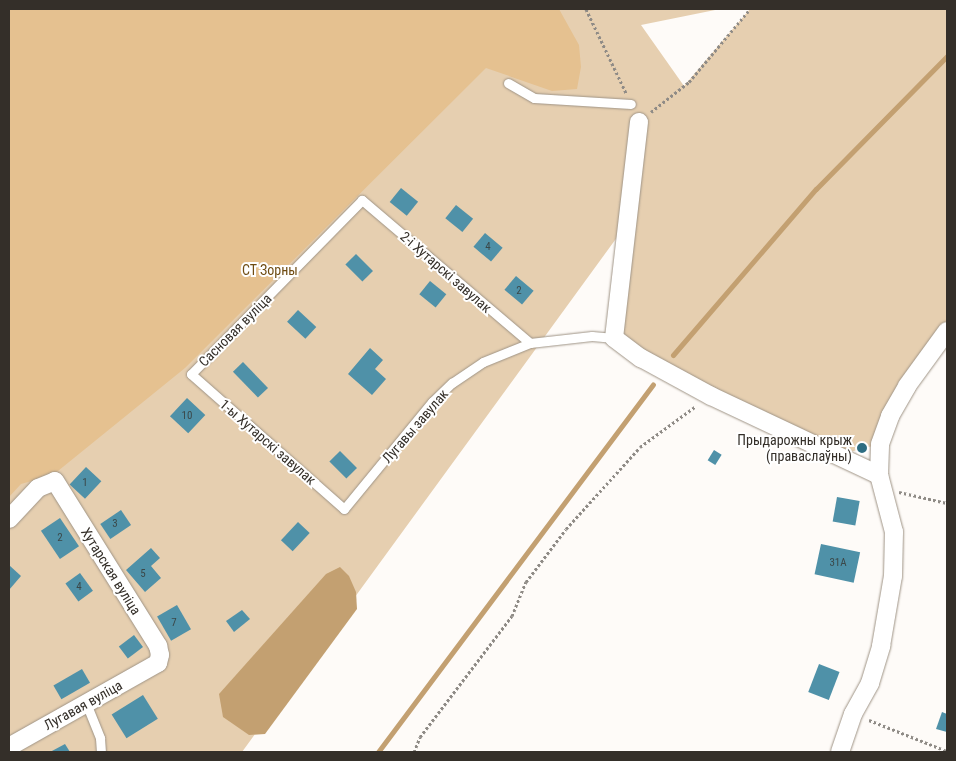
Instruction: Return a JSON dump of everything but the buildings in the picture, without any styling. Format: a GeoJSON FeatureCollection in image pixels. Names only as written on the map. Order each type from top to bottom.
{"type":"FeatureCollection","features":[{"type":"Feature","properties":{"kind":"street"},"geometry":{"type":"LineString","coordinates":[[639,122],[614,338],[641,358],[711,396],[881,482]]}},
{"type":"Feature","properties":{"kind":"street"},"geometry":{"type":"LineString","coordinates":[[840,752],[853,714],[870,683],[881,646],[893,576],[894,532],[881,482],[880,444],[890,416],[907,386],[947,330]]}},
{"type":"Feature","properties":{"kind":"street","name":"Хутарская вуліца"},"geometry":{"type":"LineString","coordinates":[[9,519],[38,488],[55,481],[158,646],[158,663]]}},
{"type":"Feature","properties":{"kind":"street","name":"Лугавая вуліца"},"geometry":{"type":"LineString","coordinates":[[9,747],[158,663]]}},
{"type":"Feature","properties":{"kind":"lane"},"geometry":{"type":"LineString","coordinates":[[508,83],[534,98],[631,104]]}},
{"type":"Feature","properties":{"kind":"lane","name":"2-і Хутарскі завулак"},"geometry":{"type":"LineString","coordinates":[[362,200],[530,343]]}},
{"type":"Feature","properties":{"kind":"lane","name":"Сасновая вуліца"},"geometry":{"type":"LineString","coordinates":[[191,374],[362,200]]}},
{"type":"Feature","properties":{"kind":"lane","name":"Лугавы завулак"},"geometry":{"type":"LineString","coordinates":[[344,509],[452,383],[483,362],[530,343],[592,336],[614,338]]}},
{"type":"Feature","properties":{"kind":"lane","name":"1-ы Хутарскі завулак"},"geometry":{"type":"LineString","coordinates":[[191,374],[344,509]]}},
{"type":"Feature","properties":{"kind":"lane"},"geometry":{"type":"LineString","coordinates":[[86,703],[100,738],[101,752]]}},
{"type":"Feature","properties":{"kind":"path"},"geometry":{"type":"LineString","coordinates":[[586,9],[631,104]]}},
{"type":"Feature","properties":{"kind":"path"},"geometry":{"type":"LineString","coordinates":[[639,122],[689,82],[750,9]]}},
{"type":"Feature","properties":{"kind":"path"},"geometry":{"type":"LineString","coordinates":[[414,752],[420,737],[512,616],[526,582],[566,528],[640,447],[711,396]]}},
{"type":"Feature","properties":{"kind":"path"},"geometry":{"type":"LineString","coordinates":[[881,482],[947,503]]}},
{"type":"Feature","properties":{"kind":"path"},"geometry":{"type":"LineString","coordinates":[[853,714],[947,751]]}},
{"type":"Feature","properties":{"kind":"green space","name":"СТ Зорны"},"geometry":{"type":"Polygon","coordinates":[[[9,9],[720,9],[641,25],[684,86],[750,9],[947,9],[947,336],[880,444],[835,456],[614,338],[626,225],[242,752],[9,752],[9,9]]]}},
{"type":"Feature","properties":{"kind":"green space"},"geometry":{"type":"Polygon","coordinates":[[[9,9],[559,9],[579,45],[581,67],[577,89],[552,91],[486,68],[185,368],[53,475],[21,484],[9,497],[9,9]]]}},
{"type":"Feature","properties":{"kind":"shaded area"},"geometry":{"type":"Polygon","coordinates":[[[340,567],[349,576],[356,592],[357,609],[265,734],[249,735],[223,717],[219,694],[326,574],[340,567]]]}},
{"type":"Feature","properties":{"kind":"waterway"},"geometry":{"type":"LineString","coordinates":[[673,355],[816,189],[947,56]]}},
{"type":"Feature","properties":{"kind":"waterway"},"geometry":{"type":"LineString","coordinates":[[378,752],[653,385]]}},
{"type":"Feature","properties":{"kind":"place","name":"Прыдарожны крыж (праваслаўны)"},"geometry":{"type":"Point","coordinates":[862,448]}}]}
